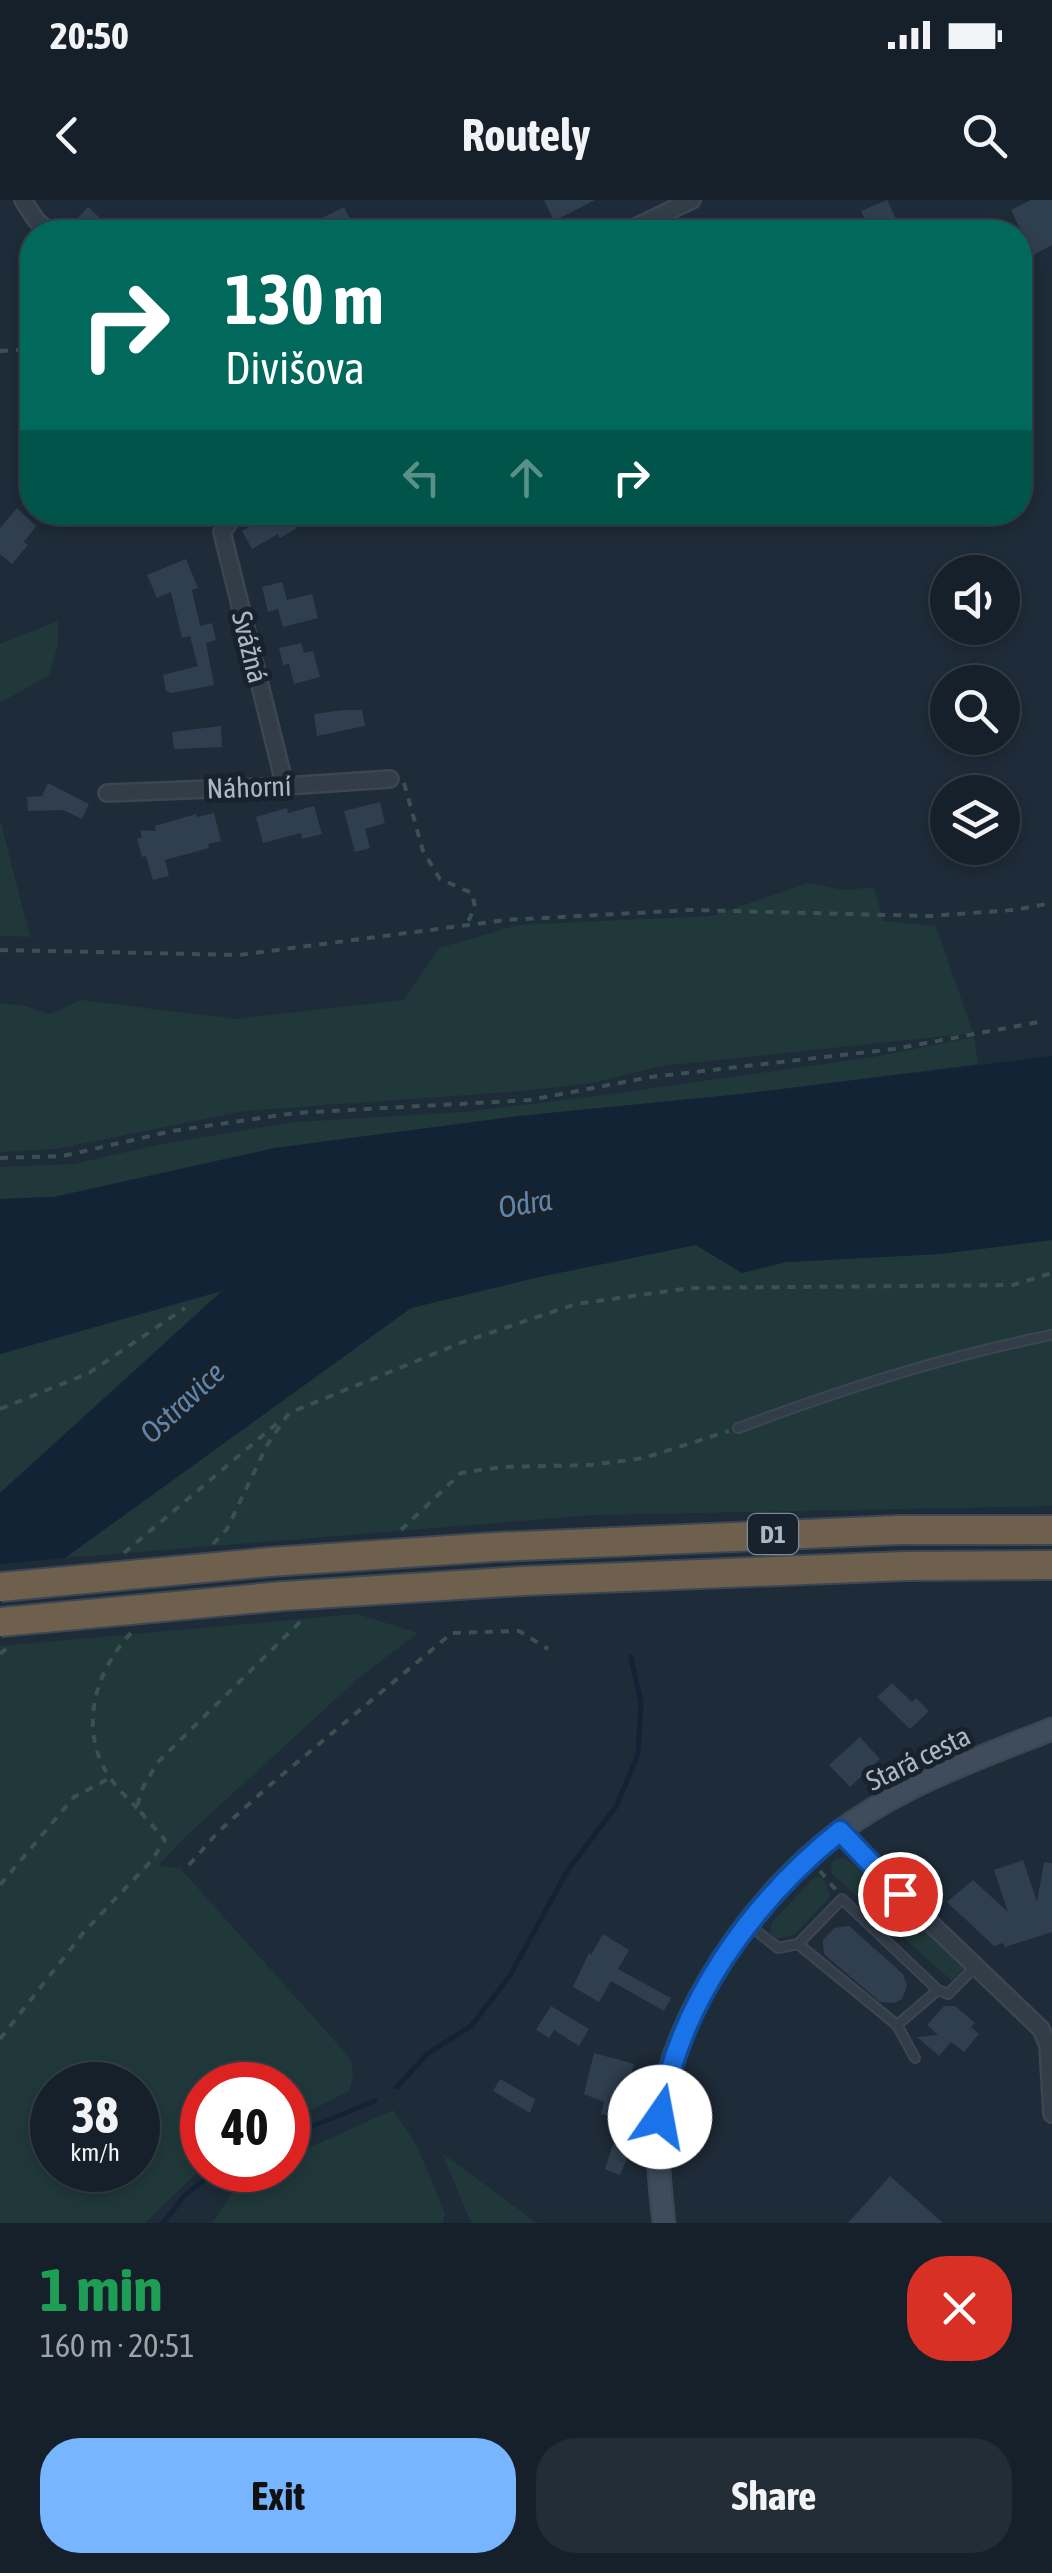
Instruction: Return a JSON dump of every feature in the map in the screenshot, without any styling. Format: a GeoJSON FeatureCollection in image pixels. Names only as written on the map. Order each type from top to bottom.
{"type":"FeatureCollection","features":[{"type":"Feature","properties":{"kind":"highway","name":"D1"},"geometry":{"type":"LineString","coordinates":[[0,1587],[269,1562],[495,1547],[880,1530],[1052,1530]]}},
{"type":"Feature","properties":{"kind":"highway","name":"D1"},"geometry":{"type":"LineString","coordinates":[[8,1632],[283,1596],[522,1580],[1052,1565]]}},
{"type":"Feature","properties":{"kind":"street"},"geometry":{"type":"LineString","coordinates":[[650,220],[692,200]]}},
{"type":"Feature","properties":{"kind":"street","name":"Svážná"},"geometry":{"type":"LineString","coordinates":[[227,525],[222,532],[285,786]]}},
{"type":"Feature","properties":{"kind":"street","name":"Náhorní"},"geometry":{"type":"LineString","coordinates":[[108,793],[390,779]]}},
{"type":"Feature","properties":{"kind":"street","name":"Stará cesta"},"geometry":{"type":"LineString","coordinates":[[664,2223],[658,2143],[668,2074],[699,2000],[748,1925],[807,1860],[840,1831],[928,1779],[1052,1729]]}},
{"type":"Feature","properties":{"kind":"street"},"geometry":{"type":"LineString","coordinates":[[840,1831],[1041,2029],[1051,2057],[1052,2114]]}},
{"type":"Feature","properties":{"kind":"lane"},"geometry":{"type":"LineString","coordinates":[[738,1428],[903,1372],[1052,1335]]}},
{"type":"Feature","properties":{"kind":"lane"},"geometry":{"type":"LineString","coordinates":[[748,1925],[778,1948],[798,1944],[842,1898],[938,1990],[948,1994],[975,1967]]}},
{"type":"Feature","properties":{"kind":"lane"},"geometry":{"type":"LineString","coordinates":[[798,1944],[897,2024],[915,2058]]}},
{"type":"Feature","properties":{"kind":"lane"},"geometry":{"type":"LineString","coordinates":[[897,2024],[938,1990]]}},
{"type":"Feature","properties":{"kind":"path"},"geometry":{"type":"LineString","coordinates":[[390,779],[405,784],[423,851],[440,879],[472,893],[475,907],[468,922]]}},
{"type":"Feature","properties":{"kind":"path"},"geometry":{"type":"LineString","coordinates":[[0,950],[239,955],[468,922],[691,910],[929,916],[1052,904]]}},
{"type":"Feature","properties":{"kind":"path"},"geometry":{"type":"LineString","coordinates":[[0,1158],[63,1156],[172,1131],[295,1112],[530,1100],[651,1076],[894,1049],[1044,1022]]}},
{"type":"Feature","properties":{"kind":"path"},"geometry":{"type":"LineString","coordinates":[[123,1554],[216,1479],[288,1413],[463,1342],[576,1304],[690,1288],[1014,1285],[1052,1273]]}},
{"type":"Feature","properties":{"kind":"path"},"geometry":{"type":"LineString","coordinates":[[0,1409],[90,1373],[185,1308]]}},
{"type":"Feature","properties":{"kind":"path"},"geometry":{"type":"LineString","coordinates":[[214,1544],[227,1530],[267,1445],[288,1413]]}},
{"type":"Feature","properties":{"kind":"path"},"geometry":{"type":"LineString","coordinates":[[400,1530],[461,1473],[644,1458],[738,1428]]}},
{"type":"Feature","properties":{"kind":"path"},"geometry":{"type":"LineString","coordinates":[[136,1808],[157,1763],[304,1618]]}},
{"type":"Feature","properties":{"kind":"path"},"geometry":{"type":"LineString","coordinates":[[189,1865],[218,1832],[270,1785],[452,1633],[519,1631],[548,1649]]}},
{"type":"Feature","properties":{"kind":"path"},"geometry":{"type":"LineString","coordinates":[[0,1654],[8,1632]]}},
{"type":"Feature","properties":{"kind":"path"},"geometry":{"type":"LineString","coordinates":[[0,2039],[84,1932],[152,1860],[165,1840],[110,1778],[96,1751],[91,1724],[97,1686],[131,1632]]}},
{"type":"Feature","properties":{"kind":"path"},"geometry":{"type":"LineString","coordinates":[[0,1885],[74,1797],[110,1778]]}},
{"type":"Feature","properties":{"kind":"path"},"geometry":{"type":"LineString","coordinates":[[807,1860],[842,1898]]}},
{"type":"Feature","properties":{"kind":"green space"},"geometry":{"type":"Polygon","coordinates":[[[58,621],[58,644],[49,675],[0,703],[0,644],[58,621]]]}},
{"type":"Feature","properties":{"kind":"green space"},"geometry":{"type":"Polygon","coordinates":[[[0,819],[30,937],[0,936],[0,819]]]}},
{"type":"Feature","properties":{"kind":"green space"},"geometry":{"type":"Polygon","coordinates":[[[808,883],[844,890],[874,887],[883,921],[936,926],[973,1033],[662,1066],[592,1083],[511,1092],[244,1111],[57,1149],[0,1152],[0,1003],[49,1014],[81,1000],[235,1019],[404,1000],[439,948],[518,925],[711,916],[808,883]]]}},
{"type":"Feature","properties":{"kind":"green space"},"geometry":{"type":"Polygon","coordinates":[[[974,1037],[978,1064],[275,1148],[54,1197],[0,1199],[0,1167],[73,1164],[161,1144],[295,1122],[464,1112],[589,1097],[873,1057],[974,1037]]]}},
{"type":"Feature","properties":{"kind":"green space"},"geometry":{"type":"Polygon","coordinates":[[[1052,1240],[1052,1506],[595,1515],[65,1558],[411,1308],[696,1245],[742,1273],[786,1262],[940,1254],[1052,1240]]]}},
{"type":"Feature","properties":{"kind":"green space"},"geometry":{"type":"Polygon","coordinates":[[[224,1289],[0,1493],[0,1354],[224,1289]]]}},
{"type":"Feature","properties":{"kind":"green space"},"geometry":{"type":"Polygon","coordinates":[[[357,1614],[418,1633],[361,1676],[158,1866],[180,1868],[351,2059],[353,2077],[349,2091],[310,2111],[310,2062],[180,2062],[180,2189],[145,2223],[0,2223],[0,1646],[357,1614]]]}},
{"type":"Feature","properties":{"kind":"green space"},"geometry":{"type":"Polygon","coordinates":[[[846,1858],[965,1967],[952,1981],[832,1874],[835,1859],[846,1858]]]}},
{"type":"Feature","properties":{"kind":"green space"},"geometry":{"type":"Polygon","coordinates":[[[815,1877],[826,1883],[830,1897],[794,1935],[776,1939],[770,1933],[772,1922],[815,1877]]]}},
{"type":"Feature","properties":{"kind":"green space"},"geometry":{"type":"Polygon","coordinates":[[[393,2110],[416,2144],[445,2213],[443,2223],[212,2223],[234,2192],[310,2192],[310,2147],[393,2110]]]}},
{"type":"Feature","properties":{"kind":"green space"},"geometry":{"type":"Polygon","coordinates":[[[442,2153],[537,2223],[471,2223],[442,2153]]]}},
{"type":"Feature","properties":{"kind":"water"},"geometry":{"type":"Polygon","coordinates":[[[1052,1056],[1052,1240],[940,1254],[786,1262],[742,1273],[696,1245],[411,1308],[37,1578],[0,1611],[0,1493],[222,1291],[0,1354],[0,1199],[54,1197],[275,1148],[519,1116],[742,1094],[1052,1056]]]}},
{"type":"Feature","properties":{"kind":"pier"},"geometry":{"type":"Polygon","coordinates":[[[75,1557],[40,1582],[0,1616],[0,1564],[75,1557]]]}},
{"type":"Feature","properties":{"kind":"building"},"geometry":{"type":"Polygon","coordinates":[[[544,200],[595,200],[556,220],[544,200]]]}},
{"type":"Feature","properties":{"kind":"building"},"geometry":{"type":"Polygon","coordinates":[[[887,200],[896,220],[865,220],[861,211],[887,200]]]}},
{"type":"Feature","properties":{"kind":"building"},"geometry":{"type":"Polygon","coordinates":[[[1031,200],[1052,200],[1052,245],[1033,255],[1032,220],[1016,220],[1011,210],[1031,200]]]}},
{"type":"Feature","properties":{"kind":"building"},"geometry":{"type":"Polygon","coordinates":[[[88,207],[102,220],[76,220],[88,207]]]}},
{"type":"Feature","properties":{"kind":"building"},"geometry":{"type":"Polygon","coordinates":[[[344,207],[350,220],[317,220],[344,207]]]}},
{"type":"Feature","properties":{"kind":"building"},"geometry":{"type":"Polygon","coordinates":[[[17,508],[20,525],[36,526],[24,542],[28,545],[12,564],[0,554],[0,528],[17,508]]]}},
{"type":"Feature","properties":{"kind":"building"},"geometry":{"type":"Polygon","coordinates":[[[252,525],[297,528],[252,549],[242,531],[252,525]]]}},
{"type":"Feature","properties":{"kind":"building"},"geometry":{"type":"Polygon","coordinates":[[[186,559],[198,588],[192,590],[200,626],[212,623],[216,640],[206,643],[214,685],[172,693],[166,691],[163,675],[198,666],[190,636],[182,638],[171,592],[157,598],[147,575],[186,559]]]}},
{"type":"Feature","properties":{"kind":"building"},"geometry":{"type":"Polygon","coordinates":[[[282,582],[287,600],[312,594],[318,618],[283,627],[278,609],[268,612],[262,587],[282,582]]]}},
{"type":"Feature","properties":{"kind":"building"},"geometry":{"type":"Polygon","coordinates":[[[301,643],[304,653],[313,651],[320,677],[294,684],[289,664],[283,665],[279,648],[301,643]]]}},
{"type":"Feature","properties":{"kind":"building"},"geometry":{"type":"Polygon","coordinates":[[[362,710],[365,726],[317,736],[314,714],[362,710]]]}},
{"type":"Feature","properties":{"kind":"building"},"geometry":{"type":"Polygon","coordinates":[[[221,726],[222,747],[174,749],[172,732],[221,726]]]}},
{"type":"Feature","properties":{"kind":"building"},"geometry":{"type":"Polygon","coordinates":[[[48,783],[89,804],[82,819],[63,810],[28,811],[27,797],[42,796],[48,783]]]}},
{"type":"Feature","properties":{"kind":"building"},"geometry":{"type":"Polygon","coordinates":[[[380,802],[385,823],[365,829],[370,848],[355,852],[344,811],[380,802]]]}},
{"type":"Feature","properties":{"kind":"building"},"geometry":{"type":"Polygon","coordinates":[[[314,806],[322,834],[302,839],[301,833],[263,843],[256,817],[287,808],[288,813],[314,806]]]}},
{"type":"Feature","properties":{"kind":"building"},"geometry":{"type":"Polygon","coordinates":[[[214,813],[221,841],[165,860],[169,876],[153,880],[137,839],[142,837],[140,830],[156,831],[155,826],[214,813]]]}},
{"type":"Feature","properties":{"kind":"building"},"geometry":{"type":"Polygon","coordinates":[[[892,1683],[912,1702],[916,1698],[929,1711],[910,1729],[877,1697],[892,1683]]]}},
{"type":"Feature","properties":{"kind":"building"},"geometry":{"type":"Polygon","coordinates":[[[860,1737],[880,1759],[850,1787],[829,1765],[860,1737]]]}},
{"type":"Feature","properties":{"kind":"building"},"geometry":{"type":"Polygon","coordinates":[[[1023,1860],[1037,1902],[1044,1862],[1052,1863],[1052,1932],[1005,1947],[1003,1943],[994,1946],[947,1902],[973,1880],[1008,1912],[994,1870],[1023,1860]]]}},
{"type":"Feature","properties":{"kind":"building"},"geometry":{"type":"Polygon","coordinates":[[[849,1926],[903,1974],[907,1986],[902,1999],[880,2002],[824,1954],[823,1940],[834,1928],[849,1926]]]}},
{"type":"Feature","properties":{"kind":"building"},"geometry":{"type":"Polygon","coordinates":[[[603,1934],[629,1950],[618,1969],[671,1998],[664,2011],[611,1981],[599,2002],[573,1987],[603,1934]]]}},
{"type":"Feature","properties":{"kind":"building"},"geometry":{"type":"Polygon","coordinates":[[[551,2006],[589,2029],[579,2046],[554,2030],[549,2038],[536,2030],[551,2006]]]}},
{"type":"Feature","properties":{"kind":"building"},"geometry":{"type":"Polygon","coordinates":[[[944,2006],[955,2006],[975,2023],[971,2027],[979,2034],[964,2052],[951,2042],[939,2056],[917,2037],[938,2035],[927,2025],[944,2006]]]}},
{"type":"Feature","properties":{"kind":"building"},"geometry":{"type":"Polygon","coordinates":[[[594,2053],[634,2064],[619,2118],[601,2114],[604,2102],[584,2094],[594,2053]]]}},
{"type":"Feature","properties":{"kind":"building"},"geometry":{"type":"Polygon","coordinates":[[[500,2079],[535,2099],[530,2113],[493,2091],[500,2079]]]}},
{"type":"Feature","properties":{"kind":"building"},"geometry":{"type":"Polygon","coordinates":[[[613,2144],[630,2151],[620,2175],[605,2169],[613,2144]]]}},
{"type":"Feature","properties":{"kind":"building"},"geometry":{"type":"Polygon","coordinates":[[[890,2176],[943,2223],[848,2223],[890,2176]]]}},
{"type":"Feature","properties":{"kind":"waterway"},"geometry":{"type":"LineString","coordinates":[[397,2087],[427,2054],[471,2026],[509,1977],[568,1870],[617,1805],[638,1754],[641,1703],[631,1657]]}},
{"type":"Feature","properties":{"kind":"waterway"},"geometry":{"type":"LineString","coordinates":[[310,2127],[375,2101]]}},
{"type":"Feature","properties":{"kind":"waterway"},"geometry":{"type":"LineString","coordinates":[[163,2223],[189,2192]]}},
{"type":"Feature","properties":{"kind":"route"},"geometry":{"type":"LineString","coordinates":[[660,2117],[674,2056],[706,1986],[756,1915],[807,1860],[840,1831],[900,1894]]}},
{"type":"Feature","properties":{"kind":"water label","name":"Odra"},"geometry":{"type":"Point","coordinates":[525,1203]}},
{"type":"Feature","properties":{"kind":"water label","name":"Ostravice"},"geometry":{"type":"Point","coordinates":[182,1402]}}]}
